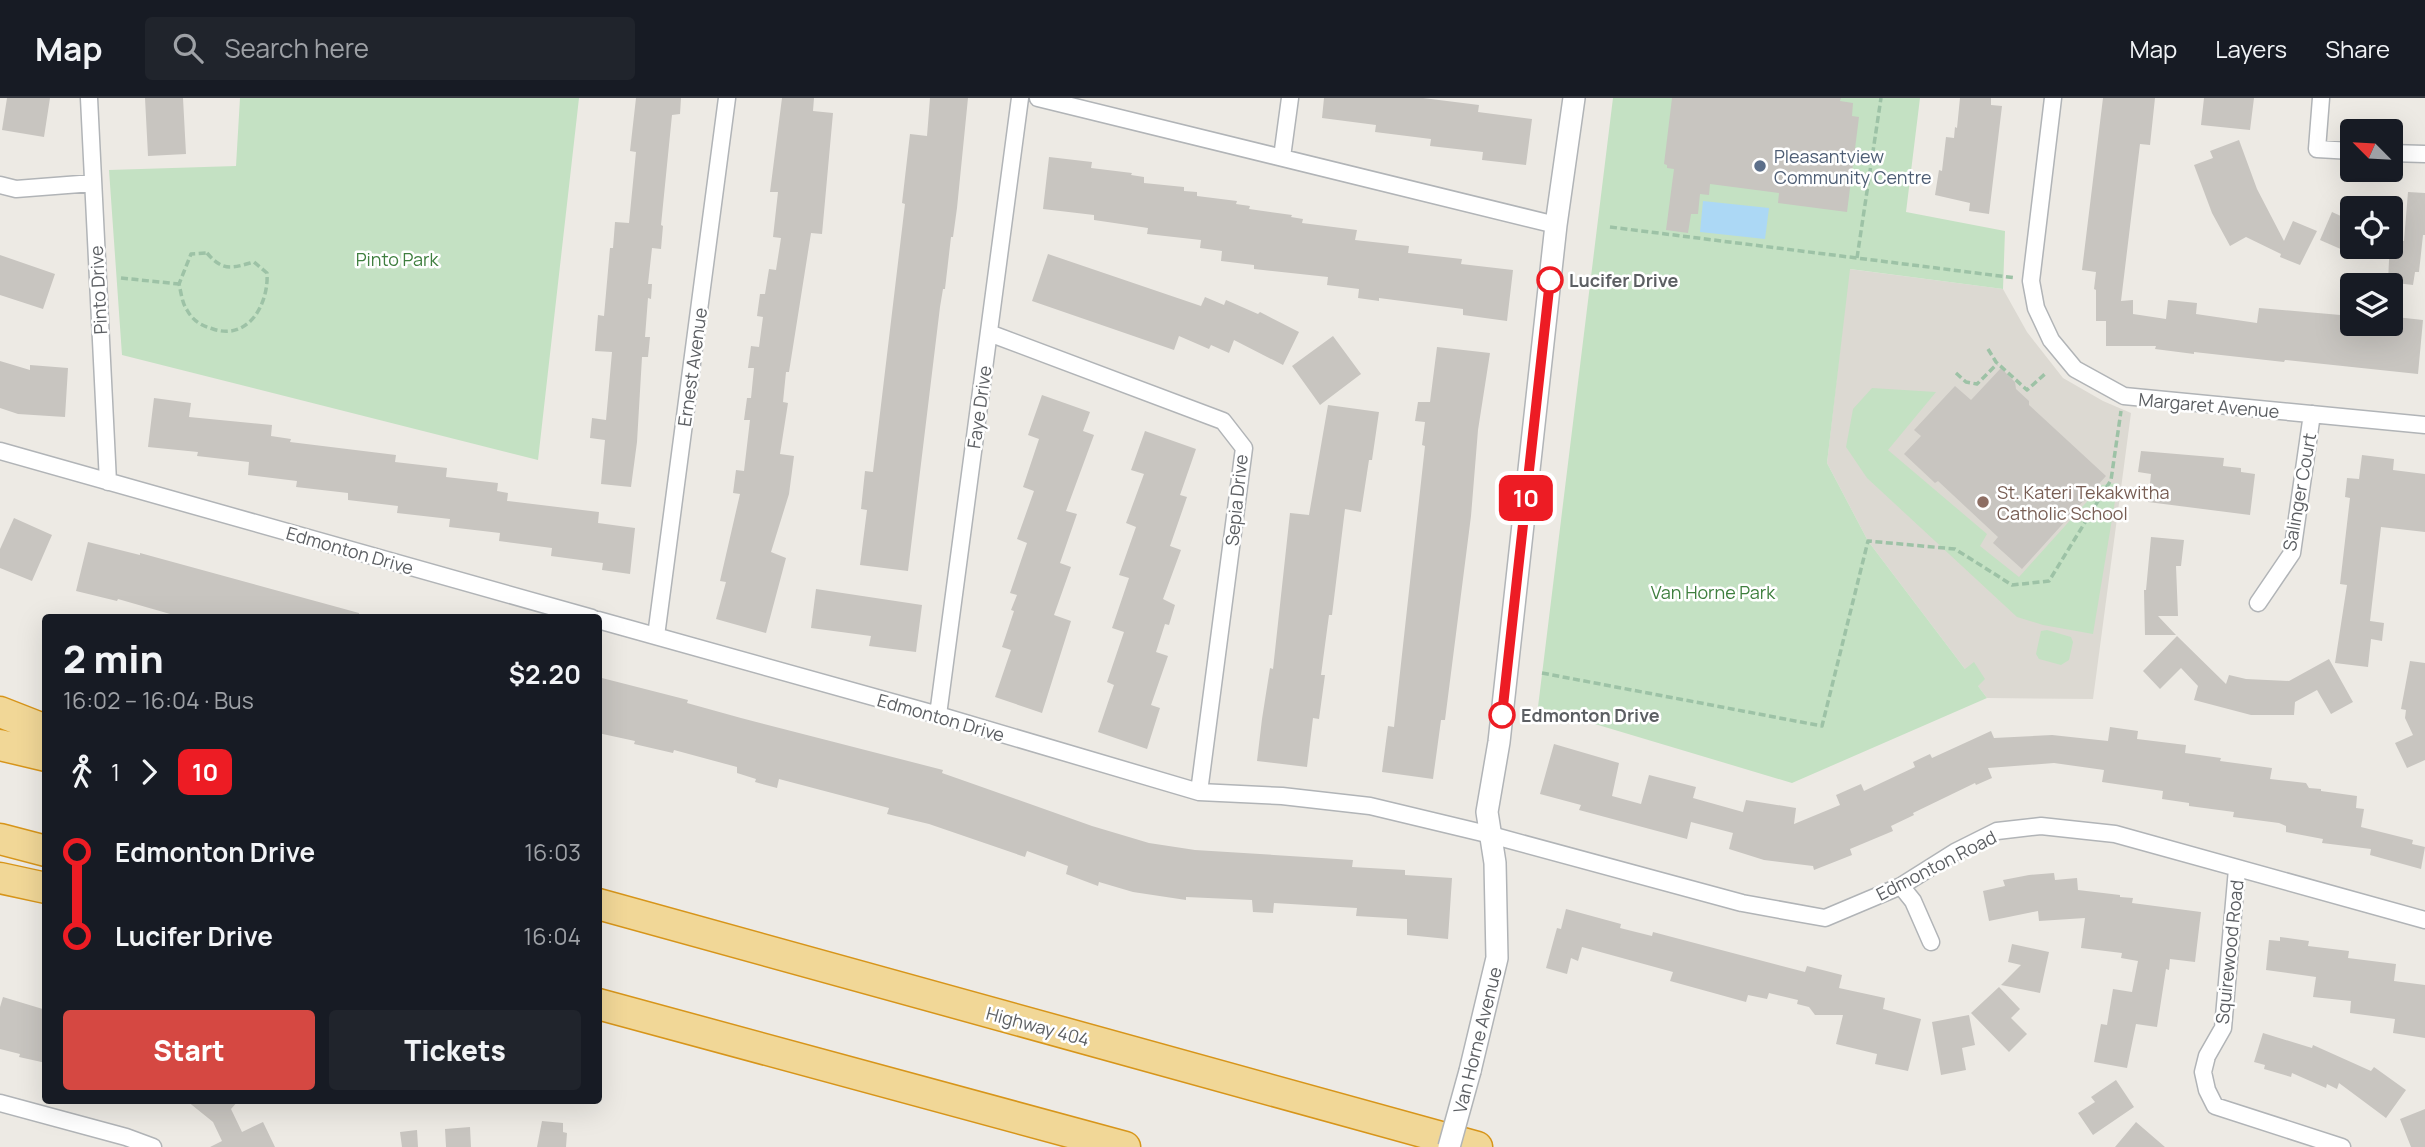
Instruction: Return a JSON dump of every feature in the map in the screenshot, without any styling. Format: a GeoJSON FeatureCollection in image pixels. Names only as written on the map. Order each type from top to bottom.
{"type":"FeatureCollection","features":[{"type":"Feature","properties":{"kind":"highway"},"geometry":{"type":"LineString","coordinates":[[0,712],[42,728]]}},
{"type":"Feature","properties":{"kind":"highway"},"geometry":{"type":"LineString","coordinates":[[0,745],[42,755]]}},
{"type":"Feature","properties":{"kind":"highway"},"geometry":{"type":"LineString","coordinates":[[0,839],[42,849]]}},
{"type":"Feature","properties":{"kind":"highway"},"geometry":{"type":"LineString","coordinates":[[0,878],[42,887]]}},
{"type":"Feature","properties":{"kind":"highway","name":"Highway 404"},"geometry":{"type":"LineString","coordinates":[[602,905],[1477,1147]]}},
{"type":"Feature","properties":{"kind":"highway"},"geometry":{"type":"LineString","coordinates":[[602,1005],[1125,1147]]}},
{"type":"Feature","properties":{"kind":"street","name":"Pinto Drive"},"geometry":{"type":"LineString","coordinates":[[89,98],[108,482]]}},
{"type":"Feature","properties":{"kind":"street","name":"Ernest Avenue"},"geometry":{"type":"LineString","coordinates":[[656,636],[727,98]]}},
{"type":"Feature","properties":{"kind":"street","name":"Faye Drive"},"geometry":{"type":"LineString","coordinates":[[937,715],[1020,98]]}},
{"type":"Feature","properties":{"kind":"street"},"geometry":{"type":"LineString","coordinates":[[1038,98],[1556,225]]}},
{"type":"Feature","properties":{"kind":"street"},"geometry":{"type":"LineString","coordinates":[[1282,157],[1290,98]]}},
{"type":"Feature","properties":{"kind":"street","name":"Van Horne Avenue"},"geometry":{"type":"LineString","coordinates":[[1449,1147],[1497,958],[1495,863],[1487,812],[1499,742],[1556,225],[1574,98]]}},
{"type":"Feature","properties":{"kind":"street","name":"Margaret Avenue"},"geometry":{"type":"LineString","coordinates":[[2053,98],[2032,281],[2036,308],[2051,340],[2075,369],[2124,397],[2425,425]]}},
{"type":"Feature","properties":{"kind":"street"},"geometry":{"type":"LineString","coordinates":[[2321,98],[2317,149],[2340,150]]}},
{"type":"Feature","properties":{"kind":"street"},"geometry":{"type":"LineString","coordinates":[[2403,153],[2425,154]]}},
{"type":"Feature","properties":{"kind":"street"},"geometry":{"type":"LineString","coordinates":[[0,185],[16,189],[93,183]]}},
{"type":"Feature","properties":{"kind":"street","name":"Sepia Drive"},"geometry":{"type":"LineString","coordinates":[[989,333],[1223,421],[1244,448],[1199,792]]}},
{"type":"Feature","properties":{"kind":"street","name":"Salinger Court"},"geometry":{"type":"LineString","coordinates":[[2259,603],[2292,553],[2312,414]]}},
{"type":"Feature","properties":{"kind":"street","name":"Edmonton Drive"},"geometry":{"type":"LineString","coordinates":[[0,451],[578,614]]}},
{"type":"Feature","properties":{"kind":"street","name":"Edmonton Drive"},"geometry":{"type":"LineString","coordinates":[[602,621],[1199,792],[1282,796],[1370,806],[1491,835]]}},
{"type":"Feature","properties":{"kind":"street","name":"Edmonton Road"},"geometry":{"type":"LineString","coordinates":[[1491,835],[1742,903],[1825,918],[1901,886],[1955,852],[1997,831],[2041,826],[2115,834],[2425,920]]}},
{"type":"Feature","properties":{"kind":"street","name":"Squirewood Road"},"geometry":{"type":"LineString","coordinates":[[2237,869],[2223,1028],[2207,1056],[2203,1072],[2207,1090],[2215,1106],[2342,1147]]}},
{"type":"Feature","properties":{"kind":"street"},"geometry":{"type":"LineString","coordinates":[[1901,886],[1913,901],[1931,942]]}},
{"type":"Feature","properties":{"kind":"street"},"geometry":{"type":"LineString","coordinates":[[0,1104],[126,1137],[153,1147]]}},
{"type":"Feature","properties":{"kind":"path"},"geometry":{"type":"LineString","coordinates":[[1857,258],[1881,98]]}},
{"type":"Feature","properties":{"kind":"path"},"geometry":{"type":"LineString","coordinates":[[1611,227],[2032,281]]}},
{"type":"Feature","properties":{"kind":"path"},"geometry":{"type":"LineString","coordinates":[[207,253],[216,264],[229,268],[254,262],[267,273],[268,287],[263,306],[253,319],[239,331],[218,331],[201,325],[187,311],[179,284],[191,254],[207,253]]}},
{"type":"Feature","properties":{"kind":"path"},"geometry":{"type":"LineString","coordinates":[[121,278],[179,284]]}},
{"type":"Feature","properties":{"kind":"path"},"geometry":{"type":"LineString","coordinates":[[1988,349],[1997,364],[2027,390],[2045,374]]}},
{"type":"Feature","properties":{"kind":"path"},"geometry":{"type":"LineString","coordinates":[[1956,373],[1966,382],[1977,384],[1997,364]]}},
{"type":"Feature","properties":{"kind":"path"},"geometry":{"type":"LineString","coordinates":[[1542,673],[1822,726],[1868,541],[1955,550],[2012,585],[2049,581],[2111,480],[2124,397]]}},
{"type":"Feature","properties":{"kind":"shaded area","name":"St. Kateri Tekakwitha Catholic School"},"geometry":{"type":"Polygon","coordinates":[[[1849,269],[2003,289],[2027,332],[2063,378],[2103,401],[2131,413],[2093,699],[1987,698],[1868,541],[1827,463],[1849,269]]]}},
{"type":"Feature","properties":{"kind":"green space","name":"Pinto Park"},"geometry":{"type":"Polygon","coordinates":[[[240,98],[579,98],[538,460],[122,355],[109,170],[236,166],[240,98]]]}},
{"type":"Feature","properties":{"kind":"green space","name":"Van Horne Park"},"geometry":{"type":"Polygon","coordinates":[[[1613,98],[1920,98],[1906,212],[2005,231],[2003,289],[1850,269],[1827,463],[1868,541],[1965,669],[1974,662],[1985,679],[1978,686],[1987,698],[1792,783],[1538,707],[1613,98]]]}},
{"type":"Feature","properties":{"kind":"green space"},"geometry":{"type":"Polygon","coordinates":[[[1872,388],[1936,392],[1888,450],[1987,534],[1980,546],[2019,577],[2102,485],[2118,483],[2093,634],[2043,625],[2017,617],[1867,478],[1846,447],[1853,409],[1872,388]]]}},
{"type":"Feature","properties":{"kind":"green space"},"geometry":{"type":"Polygon","coordinates":[[[2047,630],[2071,637],[2073,642],[2069,660],[2061,665],[2039,659],[2036,654],[2041,631],[2047,630]]]}},
{"type":"Feature","properties":{"kind":"water"},"geometry":{"type":"Polygon","coordinates":[[[1703,201],[1769,208],[1765,239],[1700,232],[1703,201]]]}},
{"type":"Feature","properties":{"kind":"building"},"geometry":{"type":"Polygon","coordinates":[[[7,98],[50,98],[44,137],[2,130],[7,98]]]}},
{"type":"Feature","properties":{"kind":"building"},"geometry":{"type":"Polygon","coordinates":[[[145,98],[183,98],[186,154],[148,156],[145,98]]]}},
{"type":"Feature","properties":{"kind":"building"},"geometry":{"type":"Polygon","coordinates":[[[636,98],[681,98],[680,114],[672,115],[661,249],[652,248],[648,284],[652,284],[651,299],[648,298],[645,337],[650,337],[648,357],[642,357],[637,442],[631,487],[601,484],[605,440],[590,438],[592,418],[606,420],[612,352],[595,351],[598,315],[604,316],[615,222],[629,223],[636,152],[630,151],[636,98]]]}},
{"type":"Feature","properties":{"kind":"building"},"geometry":{"type":"Polygon","coordinates":[[[782,98],[814,98],[813,111],[833,113],[822,234],[811,233],[789,372],[786,372],[783,402],[788,403],[780,454],[794,456],[789,494],[771,552],[786,558],[766,633],[716,619],[726,582],[720,581],[740,494],[733,493],[736,470],[744,471],[750,420],[744,420],[747,398],[751,398],[754,368],[748,368],[751,346],[759,347],[763,317],[757,316],[760,294],[765,294],[769,269],[776,270],[781,238],[773,237],[778,192],[770,192],[782,98]]]}},
{"type":"Feature","properties":{"kind":"building"},"geometry":{"type":"Polygon","coordinates":[[[930,98],[968,98],[957,208],[940,307],[908,571],[860,565],[867,510],[861,509],[865,471],[873,472],[905,204],[902,203],[910,134],[927,136],[930,98]]]}},
{"type":"Feature","properties":{"kind":"building"},"geometry":{"type":"Polygon","coordinates":[[[1324,98],[1423,98],[1479,105],[1478,112],[1532,119],[1526,165],[1482,160],[1483,152],[1430,146],[1431,139],[1375,132],[1376,125],[1322,118],[1324,98]]]}},
{"type":"Feature","properties":{"kind":"building","name":"Pleasantview Community Centre"},"geometry":{"type":"Polygon","coordinates":[[[1672,98],[1841,98],[1840,101],[1853,103],[1852,116],[1859,117],[1847,212],[1778,203],[1779,193],[1710,184],[1709,195],[1700,194],[1698,214],[1691,214],[1688,233],[1666,230],[1674,169],[1667,168],[1664,164],[1672,98]]]}},
{"type":"Feature","properties":{"kind":"building"},"geometry":{"type":"Polygon","coordinates":[[[1960,98],[1991,98],[1991,105],[2002,106],[1989,214],[1969,211],[1970,203],[1935,195],[1939,170],[1942,171],[1946,137],[1954,138],[1955,127],[1957,128],[1960,98]]]}},
{"type":"Feature","properties":{"kind":"building"},"geometry":{"type":"Polygon","coordinates":[[[2103,98],[2155,98],[2150,145],[2140,144],[2121,301],[2133,300],[2133,314],[2166,319],[2168,300],[2197,303],[2196,314],[2257,323],[2259,308],[2340,315],[2340,336],[2403,336],[2403,318],[2423,320],[2418,374],[2285,360],[2194,354],[2155,349],[2156,346],[2106,346],[2106,321],[2096,321],[2096,272],[2082,270],[2103,98]]]}},
{"type":"Feature","properties":{"kind":"building"},"geometry":{"type":"Polygon","coordinates":[[[2204,98],[2254,98],[2250,130],[2201,125],[2204,98]]]}},
{"type":"Feature","properties":{"kind":"building"},"geometry":{"type":"Polygon","coordinates":[[[2239,140],[2257,189],[2284,241],[2293,221],[2317,231],[2300,265],[2280,257],[2281,254],[2246,237],[2230,246],[2212,213],[2194,165],[2213,158],[2210,151],[2239,140]]]}},
{"type":"Feature","properties":{"kind":"building"},"geometry":{"type":"Polygon","coordinates":[[[1049,157],[1092,162],[1091,168],[1132,173],[1131,175],[1144,177],[1144,183],[1184,187],[1184,191],[1197,192],[1197,196],[1237,201],[1236,204],[1250,206],[1249,209],[1292,215],[1291,217],[1303,219],[1302,223],[1357,230],[1355,240],[1409,246],[1408,253],[1462,259],[1461,264],[1513,270],[1507,321],[1463,315],[1463,309],[1379,298],[1379,301],[1358,298],[1359,289],[1327,285],[1328,277],[1254,269],[1254,265],[1221,261],[1222,251],[1200,248],[1201,240],[1147,234],[1148,228],[1094,220],[1094,215],[1043,209],[1049,157]]]}},
{"type":"Feature","properties":{"kind":"building"},"geometry":{"type":"Polygon","coordinates":[[[2408,192],[2425,193],[2425,235],[2419,272],[2415,272],[2413,285],[2403,284],[2403,273],[2388,273],[2389,259],[2403,259],[2408,192]]]}},
{"type":"Feature","properties":{"kind":"building"},"geometry":{"type":"Polygon","coordinates":[[[2332,212],[2340,216],[2340,249],[2320,240],[2332,212]]]}},
{"type":"Feature","properties":{"kind":"building"},"geometry":{"type":"Polygon","coordinates":[[[1048,254],[1201,306],[1205,297],[1224,305],[1226,300],[1258,314],[1260,312],[1299,332],[1283,365],[1234,340],[1229,353],[1211,345],[1209,349],[1179,336],[1174,350],[1032,301],[1048,254]]]}},
{"type":"Feature","properties":{"kind":"building"},"geometry":{"type":"Polygon","coordinates":[[[0,255],[55,274],[43,309],[0,295],[0,255]]]}},
{"type":"Feature","properties":{"kind":"building"},"geometry":{"type":"Polygon","coordinates":[[[1333,336],[1361,374],[1320,405],[1292,366],[1333,336]]]}},
{"type":"Feature","properties":{"kind":"building"},"geometry":{"type":"Polygon","coordinates":[[[1437,347],[1490,353],[1478,430],[1471,516],[1445,720],[1441,720],[1433,779],[1382,772],[1388,726],[1394,727],[1425,446],[1422,445],[1425,422],[1415,421],[1418,402],[1430,402],[1437,347]]]}},
{"type":"Feature","properties":{"kind":"building"},"geometry":{"type":"Polygon","coordinates":[[[0,361],[30,370],[30,365],[68,368],[65,417],[18,414],[0,408],[0,361]]]}},
{"type":"Feature","properties":{"kind":"building"},"geometry":{"type":"Polygon","coordinates":[[[2001,368],[2015,382],[2016,389],[2029,401],[2029,405],[2106,476],[2022,569],[1993,543],[1998,537],[1938,481],[1935,483],[1904,454],[1921,436],[1914,430],[1955,386],[1971,400],[2001,368]]]}},
{"type":"Feature","properties":{"kind":"building"},"geometry":{"type":"Polygon","coordinates":[[[1042,395],[1090,412],[1083,431],[1094,435],[1066,511],[1077,514],[1060,563],[1071,567],[1054,615],[1071,621],[1042,713],[995,697],[1011,650],[1002,647],[1017,595],[1010,593],[1027,543],[1017,539],[1034,491],[1023,487],[1039,439],[1028,435],[1042,395]]]}},
{"type":"Feature","properties":{"kind":"building"},"geometry":{"type":"Polygon","coordinates":[[[154,398],[191,403],[189,417],[272,425],[271,436],[291,439],[290,442],[396,455],[395,462],[447,468],[446,477],[498,483],[497,491],[508,493],[507,501],[599,512],[598,523],[635,528],[630,574],[602,570],[603,563],[551,556],[552,548],[499,541],[500,533],[449,527],[450,519],[397,513],[398,506],[348,500],[348,493],[296,487],[297,481],[248,475],[249,462],[197,456],[198,452],[148,447],[154,398]]]}},
{"type":"Feature","properties":{"kind":"building"},"geometry":{"type":"Polygon","coordinates":[[[1328,405],[1379,412],[1372,460],[1369,460],[1361,512],[1345,509],[1332,615],[1329,615],[1321,675],[1325,675],[1319,719],[1313,718],[1307,767],[1257,761],[1270,668],[1273,669],[1290,513],[1309,515],[1328,405]]]}},
{"type":"Feature","properties":{"kind":"building"},"geometry":{"type":"Polygon","coordinates":[[[1145,431],[1196,449],[1180,495],[1187,497],[1170,546],[1181,550],[1163,599],[1175,605],[1169,625],[1165,624],[1156,652],[1168,656],[1151,705],[1160,708],[1147,749],[1098,732],[1114,685],[1107,682],[1124,632],[1112,628],[1129,578],[1119,575],[1136,527],[1126,523],[1144,474],[1131,470],[1145,431]]]}},
{"type":"Feature","properties":{"kind":"building"},"geometry":{"type":"Polygon","coordinates":[[[2141,451],[2224,458],[2223,466],[2241,468],[2241,472],[2255,474],[2250,515],[2148,502],[2151,474],[2138,472],[2141,451]]]}},
{"type":"Feature","properties":{"kind":"building"},"geometry":{"type":"Polygon","coordinates":[[[2362,455],[2394,459],[2393,470],[2425,474],[2425,532],[2381,527],[2370,621],[2384,623],[2382,641],[2371,639],[2368,667],[2335,663],[2347,585],[2340,584],[2350,498],[2345,497],[2347,478],[2359,479],[2362,455]]]}},
{"type":"Feature","properties":{"kind":"building"},"geometry":{"type":"Polygon","coordinates":[[[14,518],[52,535],[32,581],[0,568],[0,549],[14,518]]]}},
{"type":"Feature","properties":{"kind":"building"},"geometry":{"type":"Polygon","coordinates":[[[2151,537],[2184,540],[2181,566],[2176,566],[2178,616],[2158,616],[2176,635],[2145,635],[2144,590],[2151,537]]]}},
{"type":"Feature","properties":{"kind":"building"},"geometry":{"type":"Polygon","coordinates":[[[88,542],[140,553],[359,614],[170,614],[118,599],[117,601],[76,591],[88,542]]]}},
{"type":"Feature","properties":{"kind":"building"},"geometry":{"type":"Polygon","coordinates":[[[816,589],[922,605],[916,652],[869,646],[871,636],[811,628],[816,589]]]}},
{"type":"Feature","properties":{"kind":"building"},"geometry":{"type":"Polygon","coordinates":[[[2177,636],[2226,684],[2229,675],[2246,679],[2289,681],[2329,659],[2353,702],[2331,714],[2317,690],[2295,702],[2294,715],[2251,715],[2194,700],[2198,686],[2181,668],[2160,689],[2143,671],[2177,636]]]}},
{"type":"Feature","properties":{"kind":"building"},"geometry":{"type":"Polygon","coordinates":[[[2410,661],[2425,663],[2425,760],[2407,768],[2395,743],[2413,735],[2405,718],[2406,710],[2401,709],[2410,661]]]}},
{"type":"Feature","properties":{"kind":"building"},"geometry":{"type":"Polygon","coordinates":[[[602,678],[688,700],[687,703],[741,718],[943,770],[942,773],[1092,826],[1149,843],[1195,850],[1353,860],[1352,867],[1405,870],[1405,875],[1452,878],[1448,939],[1407,935],[1407,919],[1356,916],[1357,908],[1274,903],[1273,913],[1253,912],[1252,900],[1186,897],[1186,900],[1133,892],[1099,882],[1098,886],[1066,874],[1068,866],[1027,851],[1025,857],[929,824],[887,814],[889,808],[779,779],[777,788],[755,782],[756,779],[737,773],[737,767],[674,750],[673,753],[634,744],[635,741],[602,734],[602,678]]]}},
{"type":"Feature","properties":{"kind":"building"},"geometry":{"type":"Polygon","coordinates":[[[2110,727],[2138,731],[2137,739],[2186,745],[2185,753],[2272,768],[2270,779],[2306,783],[2309,788],[2357,796],[2356,808],[2364,809],[2361,827],[2413,840],[2412,844],[2425,847],[2421,869],[2370,855],[2371,849],[2322,843],[2323,839],[2286,832],[2286,826],[2279,823],[2233,817],[2234,812],[2162,799],[2163,791],[2102,782],[2104,770],[2054,763],[1988,768],[1992,778],[1976,785],[1975,783],[1913,813],[1914,815],[1891,826],[1893,831],[1850,849],[1852,855],[1814,870],[1813,866],[1764,860],[1729,849],[1733,833],[1691,822],[1687,839],[1579,810],[1581,805],[1540,794],[1554,744],[1619,763],[1612,796],[1641,804],[1649,775],[1696,787],[1693,798],[1743,812],[1746,800],[1796,808],[1794,824],[1840,805],[1836,795],[1861,784],[1864,791],[1915,767],[1913,762],[1930,754],[1932,758],[1991,731],[1994,738],[2052,735],[2108,741],[2110,727]]]}},
{"type":"Feature","properties":{"kind":"building"},"geometry":{"type":"Polygon","coordinates":[[[2054,873],[2055,880],[2077,878],[2078,890],[2133,898],[2132,903],[2201,912],[2195,962],[2170,959],[2157,1027],[2136,1024],[2127,1068],[2094,1062],[2101,1024],[2107,1025],[2113,989],[2132,992],[2138,961],[2121,958],[2122,953],[2081,948],[2085,918],[2039,921],[2038,911],[1989,921],[1983,891],[2005,886],[2003,880],[2054,873]]]}},
{"type":"Feature","properties":{"kind":"building"},"geometry":{"type":"Polygon","coordinates":[[[1566,909],[1621,924],[1620,928],[1652,936],[1653,932],[1805,972],[1807,966],[1842,975],[1839,988],[1885,998],[1883,1009],[1921,1019],[1908,1071],[1875,1064],[1877,1054],[1836,1044],[1843,1015],[1815,1015],[1809,1007],[1797,1004],[1798,1000],[1769,993],[1767,999],[1748,995],[1746,1002],[1670,981],[1673,972],[1582,947],[1578,961],[1571,958],[1567,974],[1546,968],[1557,928],[1561,929],[1566,909]]]}},
{"type":"Feature","properties":{"kind":"building"},"geometry":{"type":"Polygon","coordinates":[[[2280,937],[2309,941],[2308,946],[2349,951],[2348,958],[2396,964],[2394,981],[2425,985],[2425,1038],[2393,1033],[2395,1019],[2350,1013],[2351,1001],[2313,997],[2316,977],[2266,970],[2269,940],[2280,941],[2280,937]]]}},
{"type":"Feature","properties":{"kind":"building"},"geometry":{"type":"Polygon","coordinates":[[[2012,944],[2049,952],[2040,993],[2001,985],[2021,965],[2008,962],[2012,944]]]}},
{"type":"Feature","properties":{"kind":"building"},"geometry":{"type":"Polygon","coordinates":[[[1999,987],[2020,1009],[2011,1018],[2027,1034],[2009,1052],[1971,1013],[1999,987]]]}},
{"type":"Feature","properties":{"kind":"building"},"geometry":{"type":"Polygon","coordinates":[[[3,997],[42,1009],[42,1062],[0,1049],[0,1007],[3,997]]]}},
{"type":"Feature","properties":{"kind":"building"},"geometry":{"type":"Polygon","coordinates":[[[1969,1015],[1975,1045],[1962,1048],[1966,1070],[1941,1075],[1932,1022],[1969,1015]]]}},
{"type":"Feature","properties":{"kind":"building"},"geometry":{"type":"Polygon","coordinates":[[[2263,1033],[2312,1048],[2313,1045],[2371,1071],[2374,1067],[2406,1090],[2386,1118],[2339,1083],[2337,1089],[2327,1084],[2326,1088],[2292,1073],[2291,1077],[2264,1069],[2265,1065],[2254,1062],[2263,1033]]]}},
{"type":"Feature","properties":{"kind":"building"},"geometry":{"type":"Polygon","coordinates":[[[2116,1080],[2134,1107],[2093,1135],[2078,1113],[2095,1102],[2091,1097],[2116,1080]]]}},
{"type":"Feature","properties":{"kind":"building"},"geometry":{"type":"Polygon","coordinates":[[[191,1104],[235,1104],[231,1109],[242,1132],[263,1122],[275,1147],[210,1147],[222,1141],[213,1122],[191,1104]]]}},
{"type":"Feature","properties":{"kind":"building"},"geometry":{"type":"Polygon","coordinates":[[[2425,1109],[2425,1147],[2411,1147],[2400,1119],[2425,1109]]]}},
{"type":"Feature","properties":{"kind":"building"},"geometry":{"type":"Polygon","coordinates":[[[542,1121],[563,1123],[563,1132],[567,1133],[566,1147],[537,1147],[542,1121]]]}},
{"type":"Feature","properties":{"kind":"building"},"geometry":{"type":"Polygon","coordinates":[[[2136,1122],[2165,1147],[2115,1147],[2136,1122]]]}},
{"type":"Feature","properties":{"kind":"building"},"geometry":{"type":"Polygon","coordinates":[[[470,1127],[471,1147],[446,1147],[445,1129],[470,1127]]]}},
{"type":"Feature","properties":{"kind":"building"},"geometry":{"type":"Polygon","coordinates":[[[417,1130],[418,1147],[402,1147],[400,1132],[417,1130]]]}},
{"type":"Feature","properties":{"kind":"bus line","name":"10"},"geometry":{"type":"LineString","coordinates":[[1502,715],[1550,280]]}},
{"type":"Feature","properties":{"kind":"place","name":"Pleasantview Community Centre"},"geometry":{"type":"Point","coordinates":[1760,166]}},
{"type":"Feature","properties":{"kind":"place","name":"Lucifer Drive"},"geometry":{"type":"Point","coordinates":[1550,280]}},
{"type":"Feature","properties":{"kind":"place","name":"St. Kateri Tekakwitha Catholic School"},"geometry":{"type":"Point","coordinates":[1983,502]}},
{"type":"Feature","properties":{"kind":"place","name":"Edmonton Drive"},"geometry":{"type":"Point","coordinates":[1502,715]}}]}
